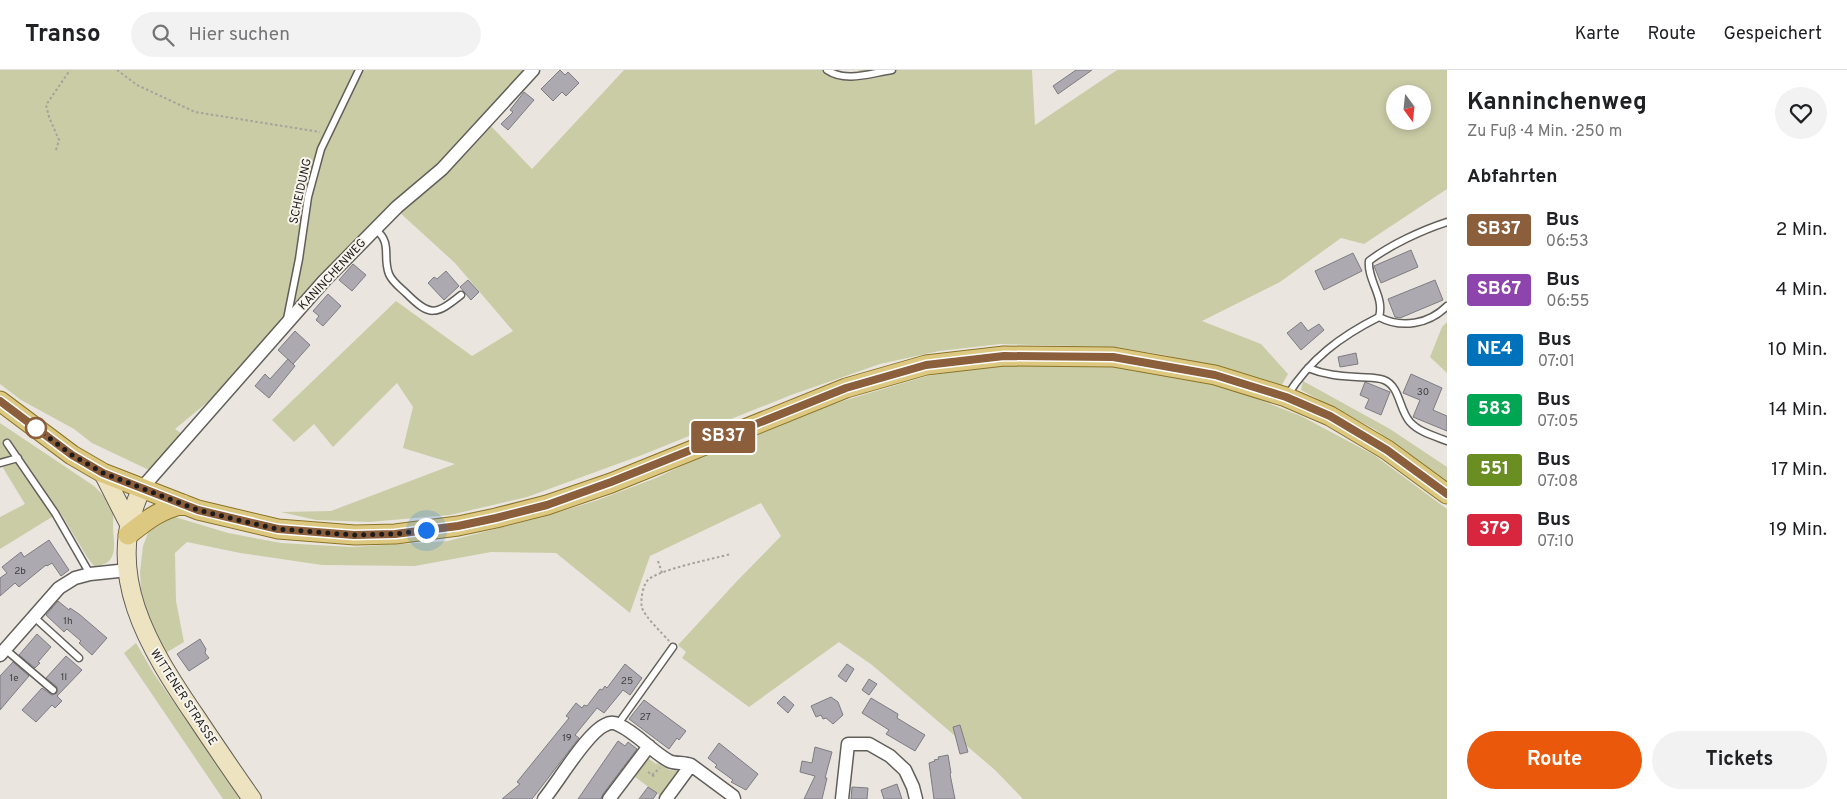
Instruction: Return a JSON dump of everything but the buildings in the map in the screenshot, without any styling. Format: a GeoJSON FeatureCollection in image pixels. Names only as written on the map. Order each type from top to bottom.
{"type":"FeatureCollection","features":[{"type":"Feature","properties":{"kind":"main road"},"geometry":{"type":"LineString","coordinates":[[0,401],[72,455],[103,473],[183,504],[278,529],[345,535],[395,534],[458,526],[547,505],[611,482],[846,388],[926,365],[1004,356],[1113,357],[1215,375],[1286,397],[1330,416],[1387,450],[1447,494]]}},
{"type":"Feature","properties":{"kind":"main road"},"geometry":{"type":"LineString","coordinates":[[103,473],[129,530],[166,508],[183,504]]}},
{"type":"Feature","properties":{"kind":"main road","name":"WITTENER STRASSE"},"geometry":{"type":"LineString","coordinates":[[142,488],[136,500],[129,530],[128,570],[131,592],[139,619],[165,673],[252,799]]}},
{"type":"Feature","properties":{"kind":"street","name":"KANINCHENWEG"},"geometry":{"type":"LineString","coordinates":[[142,488],[324,281],[396,207],[442,169],[533,70]]}},
{"type":"Feature","properties":{"kind":"street"},"geometry":{"type":"LineString","coordinates":[[3,652],[59,588],[75,578],[90,574],[128,570]]}},
{"type":"Feature","properties":{"kind":"street"},"geometry":{"type":"LineString","coordinates":[[544,799],[595,732],[611,722],[618,724],[671,762],[685,762],[691,765],[733,796],[734,799]]}},
{"type":"Feature","properties":{"kind":"street"},"geometry":{"type":"LineString","coordinates":[[842,799],[848,744],[869,744],[890,756],[905,770],[916,799]]}},
{"type":"Feature","properties":{"kind":"street"},"geometry":{"type":"LineString","coordinates":[[609,799],[649,746]]}},
{"type":"Feature","properties":{"kind":"street"},"geometry":{"type":"LineString","coordinates":[[666,799],[691,765]]}},
{"type":"Feature","properties":{"kind":"lane","name":"SCHEIDUNG"},"geometry":{"type":"LineString","coordinates":[[286,324],[299,259],[308,197],[321,149],[359,70]]}},
{"type":"Feature","properties":{"kind":"lane"},"geometry":{"type":"LineString","coordinates":[[827,70],[833,74],[848,77],[892,70]]}},
{"type":"Feature","properties":{"kind":"lane"},"geometry":{"type":"LineString","coordinates":[[848,77],[854,70]]}},
{"type":"Feature","properties":{"kind":"lane"},"geometry":{"type":"LineString","coordinates":[[1286,397],[1308,368],[1330,346],[1350,332],[1379,317],[1382,308],[1368,268],[1369,260],[1406,240],[1447,222]]}},
{"type":"Feature","properties":{"kind":"lane"},"geometry":{"type":"LineString","coordinates":[[375,229],[382,234],[386,242],[386,267],[390,278],[418,305],[426,311],[433,312],[449,305],[461,295]]}},
{"type":"Feature","properties":{"kind":"lane"},"geometry":{"type":"LineString","coordinates":[[1379,317],[1400,324],[1412,323],[1436,316],[1447,306]]}},
{"type":"Feature","properties":{"kind":"lane"},"geometry":{"type":"LineString","coordinates":[[1308,368],[1328,375],[1385,380],[1392,386],[1402,410],[1410,422],[1424,432],[1447,441]]}},
{"type":"Feature","properties":{"kind":"lane"},"geometry":{"type":"LineString","coordinates":[[7,443],[55,513],[90,574]]}},
{"type":"Feature","properties":{"kind":"lane"},"geometry":{"type":"LineString","coordinates":[[0,463],[18,458]]}},
{"type":"Feature","properties":{"kind":"lane"},"geometry":{"type":"LineString","coordinates":[[34,617],[79,658]]}},
{"type":"Feature","properties":{"kind":"lane"},"geometry":{"type":"LineString","coordinates":[[618,724],[673,647]]}},
{"type":"Feature","properties":{"kind":"lane"},"geometry":{"type":"LineString","coordinates":[[3,652],[53,690]]}},
{"type":"Feature","properties":{"kind":"path"},"geometry":{"type":"LineString","coordinates":[[56,150],[59,140],[46,105],[70,70]]}},
{"type":"Feature","properties":{"kind":"path"},"geometry":{"type":"LineString","coordinates":[[117,70],[137,85],[195,112],[328,134]]}},
{"type":"Feature","properties":{"kind":"path"},"geometry":{"type":"LineString","coordinates":[[673,647],[643,610],[646,583],[649,579],[662,573],[731,554]]}},
{"type":"Feature","properties":{"kind":"path"},"geometry":{"type":"LineString","coordinates":[[658,561],[662,573]]}},
{"type":"Feature","properties":{"kind":"path"},"geometry":{"type":"LineString","coordinates":[[648,772],[655,777]]}},
{"type":"Feature","properties":{"kind":"green space"},"geometry":{"type":"Polygon","coordinates":[[[0,70],[529,70],[215,396],[175,429],[182,434],[149,470],[92,443],[74,429],[21,400],[0,384],[0,70]]]}},
{"type":"Feature","properties":{"kind":"green space"},"geometry":{"type":"Polygon","coordinates":[[[624,70],[824,70],[832,78],[851,80],[859,70],[1032,70],[1035,125],[1117,70],[1447,70],[1447,189],[1364,244],[1341,238],[1280,282],[1202,321],[1261,344],[1288,374],[1280,388],[1219,368],[1164,355],[1116,347],[1000,344],[939,351],[880,364],[791,395],[642,455],[527,497],[450,515],[369,522],[316,520],[281,512],[331,511],[455,464],[403,448],[413,407],[397,383],[333,447],[314,424],[294,442],[272,420],[396,301],[472,356],[513,331],[455,263],[398,211],[490,125],[532,169],[624,70]]]}},
{"type":"Feature","properties":{"kind":"green space"},"geometry":{"type":"Polygon","coordinates":[[[1447,322],[1447,373],[1430,357],[1442,327],[1447,322]]]}},
{"type":"Feature","properties":{"kind":"green space"},"geometry":{"type":"Polygon","coordinates":[[[1053,361],[1114,364],[1214,382],[1301,416],[1374,455],[1447,509],[1447,799],[1023,799],[995,770],[872,665],[839,642],[749,707],[682,658],[686,652],[678,645],[781,536],[761,503],[650,556],[630,613],[556,553],[491,552],[415,566],[322,565],[240,553],[187,542],[175,553],[176,601],[184,642],[164,654],[141,591],[140,572],[143,546],[151,525],[159,519],[175,517],[228,533],[281,543],[352,547],[448,541],[546,516],[598,500],[656,478],[755,431],[846,400],[927,376],[978,368],[1053,361]]]}},
{"type":"Feature","properties":{"kind":"green space"},"geometry":{"type":"Polygon","coordinates":[[[1303,381],[1390,429],[1447,467],[1447,485],[1376,430],[1301,390],[1303,381]]]}},
{"type":"Feature","properties":{"kind":"green space"},"geometry":{"type":"Polygon","coordinates":[[[0,423],[94,486],[106,499],[113,510],[114,541],[113,553],[108,562],[94,566],[60,512],[0,549],[0,517],[25,504],[0,463],[0,423]]]}},
{"type":"Feature","properties":{"kind":"green space"},"geometry":{"type":"Polygon","coordinates":[[[136,643],[154,674],[241,799],[223,799],[124,653],[136,643]]]}},
{"type":"Feature","properties":{"kind":"green space"},"geometry":{"type":"Polygon","coordinates":[[[648,758],[669,770],[677,771],[680,777],[662,797],[635,777],[648,758]]]}},
{"type":"Feature","properties":{"kind":"bus line","name":"SB37"},"geometry":{"type":"LineString","coordinates":[[0,401],[72,455],[103,473],[198,510],[278,529],[354,535],[395,534],[458,526],[547,505],[611,482],[846,388],[926,365],[1004,356],[1113,357],[1215,375],[1286,397],[1330,416],[1387,450],[1447,494]]}},
{"type":"Feature","properties":{"kind":"route"},"geometry":{"type":"LineString","coordinates":[[36,428],[72,455],[103,473],[198,510],[278,529],[354,535],[395,534],[426,530]]}}]}
